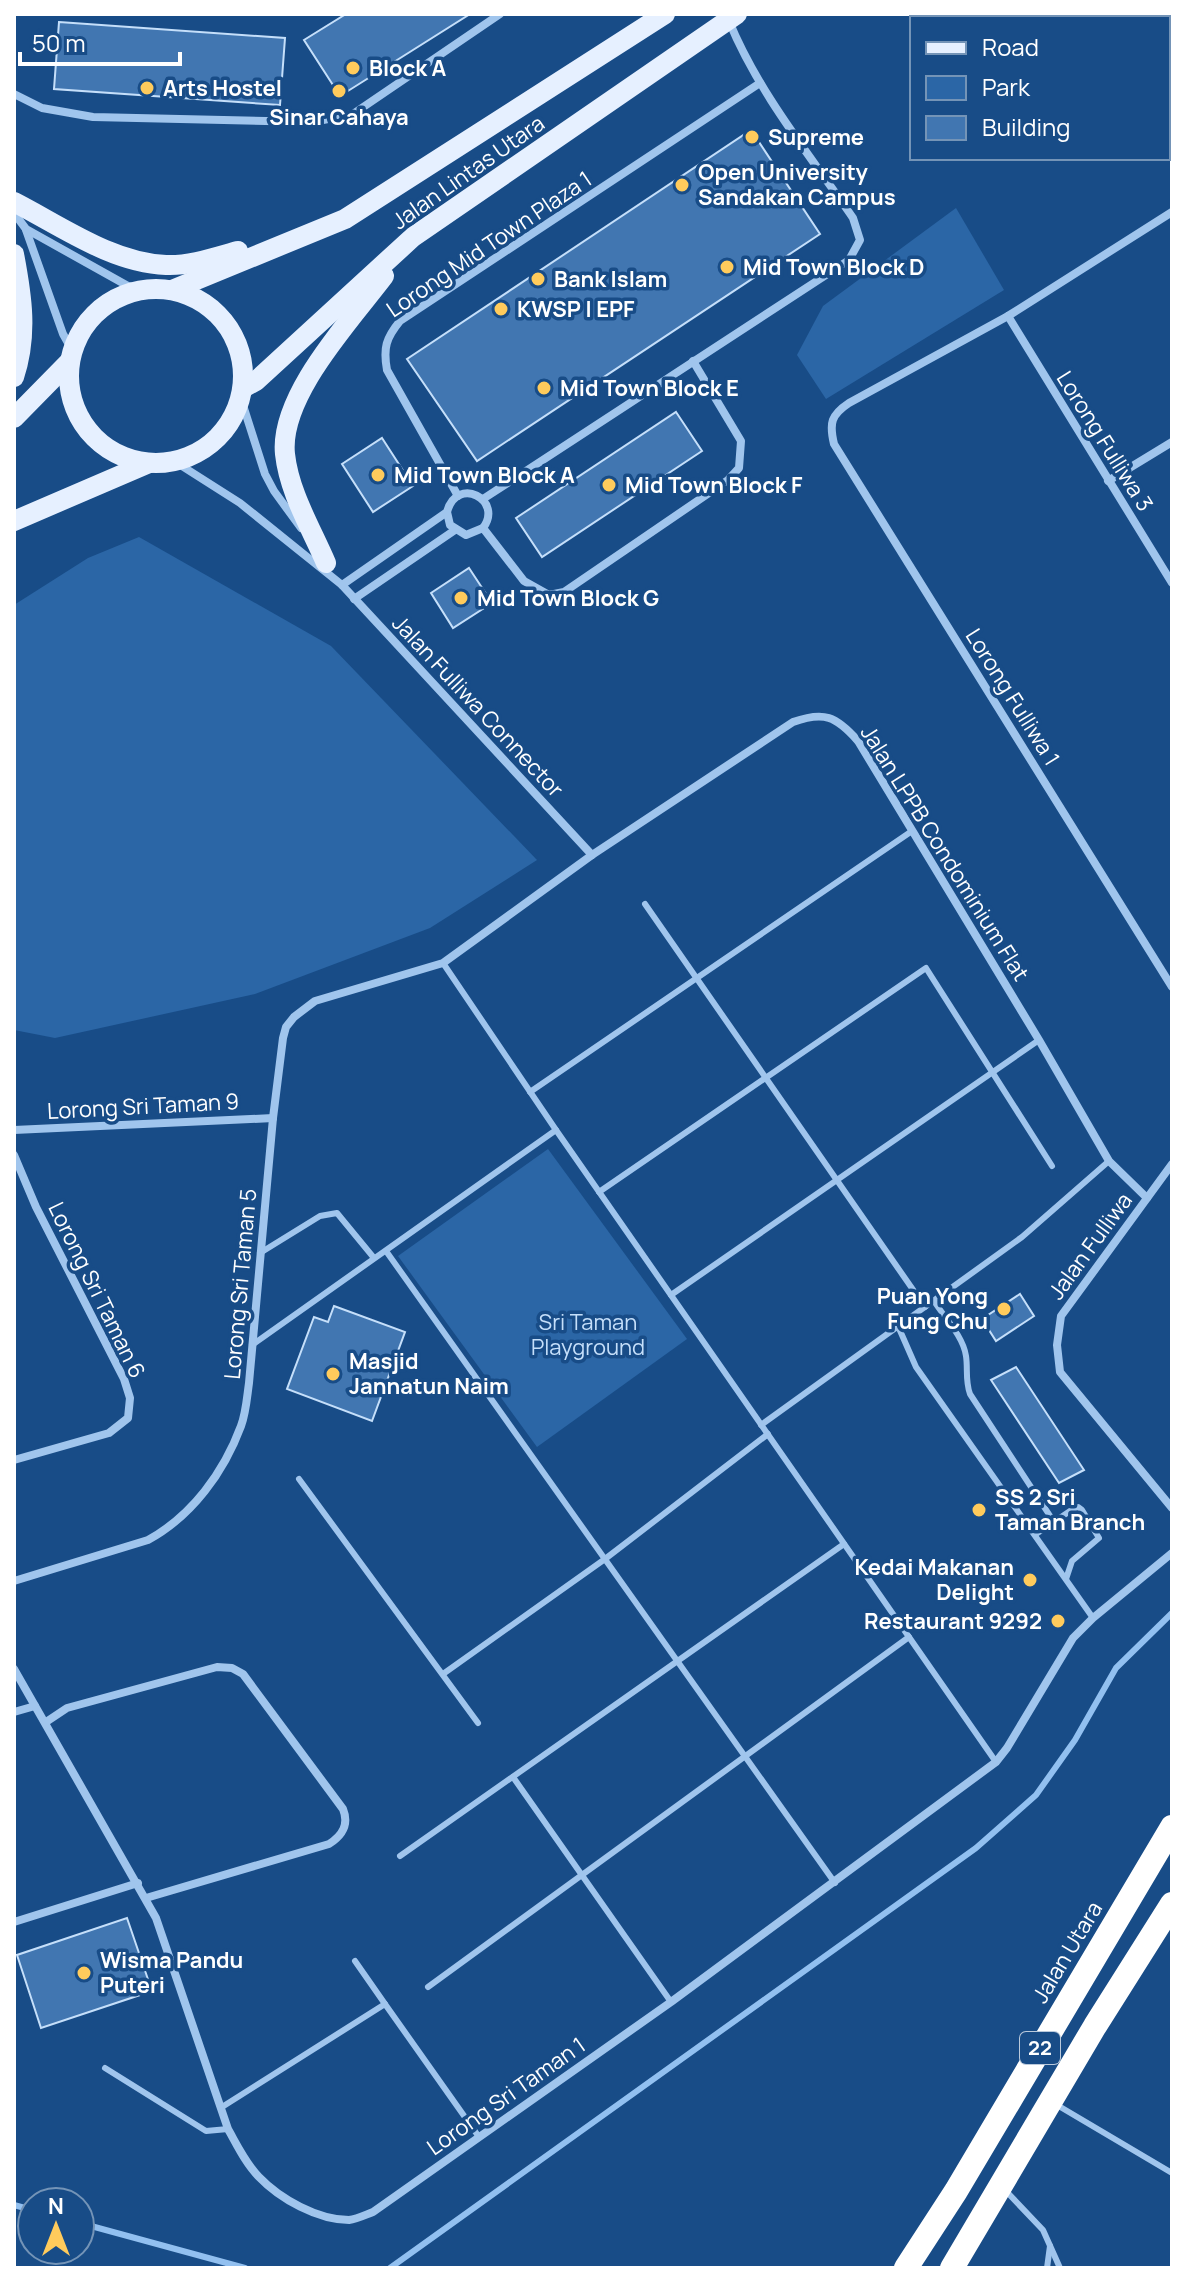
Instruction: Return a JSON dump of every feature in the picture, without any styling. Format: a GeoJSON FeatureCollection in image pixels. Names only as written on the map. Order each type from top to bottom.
{"type":"FeatureCollection","features":[{"type":"Feature","properties":{"kind":"highway","name":"Jalan Utara"},"geometry":{"type":"LineString","coordinates":[[906,2268],[956,2191],[1172,1827]]}},
{"type":"Feature","properties":{"kind":"highway","name":"22"},"geometry":{"type":"LineString","coordinates":[[952,2268],[1050,2101],[1172,1904]]}},
{"type":"Feature","properties":{"kind":"highway"},"geometry":{"type":"LineString","coordinates":[[956,2191],[976,2194],[986,2212]]}},
{"type":"Feature","properties":{"kind":"main road","name":"Jalan Lintas Utara"},"geometry":{"type":"LineString","coordinates":[[172,290],[345,219],[665,14]]}},
{"type":"Feature","properties":{"kind":"main road","name":"Jalan Lintas Utara"},"geometry":{"type":"LineString","coordinates":[[242,394],[413,237],[733,17]]}},
{"type":"Feature","properties":{"kind":"main road"},"geometry":{"type":"LineString","coordinates":[[14,202],[115,254],[144,263],[169,265],[219,257],[345,219]]}},
{"type":"Feature","properties":{"kind":"main road"},"geometry":{"type":"LineString","coordinates":[[326,563],[291,482],[285,453],[285,433],[303,385],[413,237]]}},
{"type":"Feature","properties":{"kind":"main road"},"geometry":{"type":"LineString","coordinates":[[14,254],[23,299],[23,330],[14,377]]}},
{"type":"Feature","properties":{"kind":"main road"},"geometry":{"type":"LineString","coordinates":[[14,418],[70,356],[87,321],[112,300],[143,289],[172,290],[203,302],[227,324],[241,355],[242,394],[231,421],[216,439],[197,453],[174,461],[149,463],[121,456],[97,440],[79,418],[69,391],[70,356]]}},
{"type":"Feature","properties":{"kind":"main road"},"geometry":{"type":"LineString","coordinates":[[14,521],[149,463]]}},
{"type":"Feature","properties":{"kind":"street"},"geometry":{"type":"LineString","coordinates":[[14,94],[42,108],[93,117],[313,122],[353,114],[500,14]]}},
{"type":"Feature","properties":{"kind":"street"},"geometry":{"type":"LineString","coordinates":[[483,499],[849,260],[860,240],[853,218],[760,83],[738,45],[733,17]]}},
{"type":"Feature","properties":{"kind":"street","name":"Lorong Mid Town Plaza 1"},"geometry":{"type":"LineString","coordinates":[[458,496],[387,370],[384,353],[388,336],[400,321],[760,83]]}},
{"type":"Feature","properties":{"kind":"street"},"geometry":{"type":"LineString","coordinates":[[1008,316],[1172,212]]}},
{"type":"Feature","properties":{"kind":"street"},"geometry":{"type":"LineString","coordinates":[[14,213],[26,229],[70,356]]}},
{"type":"Feature","properties":{"kind":"street"},"geometry":{"type":"LineString","coordinates":[[26,229],[128,286],[143,289]]}},
{"type":"Feature","properties":{"kind":"street","name":"Lorong Fulliwa 1"},"geometry":{"type":"LineString","coordinates":[[1008,316],[836,411],[830,425],[834,444],[1172,987]]}},
{"type":"Feature","properties":{"kind":"street","name":"Lorong Fulliwa 3"},"geometry":{"type":"LineString","coordinates":[[1008,316],[1172,583]]}},
{"type":"Feature","properties":{"kind":"street"},"geometry":{"type":"LineString","coordinates":[[483,528],[524,581],[549,595],[564,592],[728,480],[739,468],[741,441],[693,361]]}},
{"type":"Feature","properties":{"kind":"street","name":"Jalan Fulliwa Connector"},"geometry":{"type":"LineString","coordinates":[[242,394],[257,452],[270,482],[340,584]]}},
{"type":"Feature","properties":{"kind":"street"},"geometry":{"type":"LineString","coordinates":[[1108,481],[1172,442]]}},
{"type":"Feature","properties":{"kind":"street","name":"Jalan Fulliwa Connector"},"geometry":{"type":"LineString","coordinates":[[174,461],[240,503],[340,584],[592,855]]}},
{"type":"Feature","properties":{"kind":"street"},"geometry":{"type":"LineString","coordinates":[[471,493],[483,499],[488,510],[487,523],[483,528],[466,535],[450,525],[447,512],[458,496],[471,493]]}},
{"type":"Feature","properties":{"kind":"street"},"geometry":{"type":"LineString","coordinates":[[340,584],[447,512]]}},
{"type":"Feature","properties":{"kind":"street"},"geometry":{"type":"LineString","coordinates":[[354,599],[455,530]]}},
{"type":"Feature","properties":{"kind":"street","name":"Jalan LPPB Condominium Flat"},"geometry":{"type":"LineString","coordinates":[[443,963],[592,855],[793,722],[815,714],[845,726],[858,741],[1109,1161],[1147,1198]]}},
{"type":"Feature","properties":{"kind":"street","name":"Lorong Sri Taman 5"},"geometry":{"type":"LineString","coordinates":[[14,1581],[148,1540],[181,1518],[209,1486],[242,1424],[249,1383],[273,1118],[286,1027],[303,1008],[315,1001],[443,963]]}},
{"type":"Feature","properties":{"kind":"street","name":"Lorong Sri Taman 9"},"geometry":{"type":"LineString","coordinates":[[14,1130],[273,1118]]}},
{"type":"Feature","properties":{"kind":"street","name":"Lorong Sri Taman 6"},"geometry":{"type":"LineString","coordinates":[[14,1155],[36,1207],[124,1379],[130,1398],[128,1418],[109,1433],[14,1460]]}},
{"type":"Feature","properties":{"kind":"street","name":"Jalan Fulliwa"},"geometry":{"type":"LineString","coordinates":[[1171,1504],[1060,1372],[1057,1345],[1061,1316],[1172,1164]]}},
{"type":"Feature","properties":{"kind":"street","name":"Lorong Sri Taman 1"},"geometry":{"type":"LineString","coordinates":[[14,1669],[156,1918],[228,2129],[258,2177],[280,2194],[329,2218],[353,2220],[373,2212],[671,2002],[996,1762],[1073,1638],[1172,1553]]}},
{"type":"Feature","properties":{"kind":"street"},"geometry":{"type":"LineString","coordinates":[[46,1722],[67,1708],[217,1667],[232,1668],[243,1674],[343,1809],[347,1819],[344,1829],[329,1844],[146,1898]]}},
{"type":"Feature","properties":{"kind":"street"},"geometry":{"type":"LineString","coordinates":[[14,1712],[35,1706]]}},
{"type":"Feature","properties":{"kind":"street"},"geometry":{"type":"LineString","coordinates":[[14,1922],[138,1883]]}},
{"type":"Feature","properties":{"kind":"lane"},"geometry":{"type":"LineString","coordinates":[[530,1092],[912,831]]}},
{"type":"Feature","properties":{"kind":"lane"},"geometry":{"type":"LineString","coordinates":[[645,904],[925,1307]]}},
{"type":"Feature","properties":{"kind":"lane"},"geometry":{"type":"LineString","coordinates":[[443,963],[996,1762]]}},
{"type":"Feature","properties":{"kind":"lane"},"geometry":{"type":"LineString","coordinates":[[599,1192],[926,968],[1052,1166]]}},
{"type":"Feature","properties":{"kind":"lane"},"geometry":{"type":"LineString","coordinates":[[671,1295],[1039,1040]]}},
{"type":"Feature","properties":{"kind":"lane"},"geometry":{"type":"LineString","coordinates":[[252,1345],[556,1130]]}},
{"type":"Feature","properties":{"kind":"lane"},"geometry":{"type":"LineString","coordinates":[[761,1425],[1022,1237],[1109,1161]]}},
{"type":"Feature","properties":{"kind":"lane"},"geometry":{"type":"LineString","coordinates":[[260,1253],[320,1216],[337,1213],[374,1258]]}},
{"type":"Feature","properties":{"kind":"lane"},"geometry":{"type":"LineString","coordinates":[[386,1251],[835,1883]]}},
{"type":"Feature","properties":{"kind":"lane"},"geometry":{"type":"LineString","coordinates":[[934,1301],[963,1345],[970,1394],[1054,1522]]}},
{"type":"Feature","properties":{"kind":"lane"},"geometry":{"type":"LineString","coordinates":[[898,1326],[916,1367],[1093,1618]]}},
{"type":"Feature","properties":{"kind":"lane"},"geometry":{"type":"LineString","coordinates":[[443,1674],[605,1559],[768,1434]]}},
{"type":"Feature","properties":{"kind":"lane"},"geometry":{"type":"LineString","coordinates":[[299,1479],[478,1723]]}},
{"type":"Feature","properties":{"kind":"lane"},"geometry":{"type":"LineString","coordinates":[[1036,1534],[1078,1507],[1099,1538],[1072,1561],[1066,1579]]}},
{"type":"Feature","properties":{"kind":"lane"},"geometry":{"type":"LineString","coordinates":[[400,1856],[844,1544]]}},
{"type":"Feature","properties":{"kind":"lane"},"geometry":{"type":"LineString","coordinates":[[428,1987],[909,1637]]}},
{"type":"Feature","properties":{"kind":"lane"},"geometry":{"type":"LineString","coordinates":[[513,1777],[671,2002]]}},
{"type":"Feature","properties":{"kind":"lane"},"geometry":{"type":"LineString","coordinates":[[355,1961],[479,2137]]}},
{"type":"Feature","properties":{"kind":"lane"},"geometry":{"type":"LineString","coordinates":[[222,2107],[385,2004]]}},
{"type":"Feature","properties":{"kind":"lane"},"geometry":{"type":"LineString","coordinates":[[105,2068],[206,2131],[228,2129]]}},
{"type":"Feature","properties":{"kind":"lane"},"geometry":{"type":"LineString","coordinates":[[1050,2101],[1172,2173]]}},
{"type":"Feature","properties":{"kind":"lane"},"geometry":{"type":"LineString","coordinates":[[1002,2187],[1043,2230],[1060,2268]]}},
{"type":"Feature","properties":{"kind":"lane"},"geometry":{"type":"LineString","coordinates":[[1047,2268],[1050,2246]]}},
{"type":"Feature","properties":{"kind":"green space"},"geometry":{"type":"Polygon","coordinates":[[[956,208],[1004,290],[826,399],[797,355],[823,306],[956,208]]]}},
{"type":"Feature","properties":{"kind":"green space"},"geometry":{"type":"Polygon","coordinates":[[[139,537],[331,646],[537,860],[430,928],[255,994],[55,1038],[14,1030],[14,605],[88,558],[139,537]]]}},
{"type":"Feature","properties":{"kind":"green space","name":"Sri Taman Playground"},"geometry":{"type":"Polygon","coordinates":[[[548,1149],[687,1339],[537,1447],[398,1256],[548,1149]]]}},
{"type":"Feature","properties":{"kind":"building","name":"Block A"},"geometry":{"type":"Polygon","coordinates":[[[346,14],[470,14],[340,96],[304,40],[346,14]]]}},
{"type":"Feature","properties":{"kind":"building"},"geometry":{"type":"Polygon","coordinates":[[[59,22],[285,38],[280,105],[54,89],[59,22]]]}},
{"type":"Feature","properties":{"kind":"building"},"geometry":{"type":"Polygon","coordinates":[[[751,130],[820,234],[477,461],[407,359],[751,130]]]}},
{"type":"Feature","properties":{"kind":"building","name":"Mid Town Block F"},"geometry":{"type":"Polygon","coordinates":[[[676,412],[702,451],[542,557],[516,518],[676,412]]]}},
{"type":"Feature","properties":{"kind":"building","name":"Mid Town Block A"},"geometry":{"type":"Polygon","coordinates":[[[382,438],[413,486],[373,512],[342,464],[382,438]]]}},
{"type":"Feature","properties":{"kind":"building","name":"Mid Town Block G"},"geometry":{"type":"Polygon","coordinates":[[[469,568],[492,603],[453,628],[431,593],[469,568]]]}},
{"type":"Feature","properties":{"kind":"building"},"geometry":{"type":"Polygon","coordinates":[[[1020,1294],[1034,1316],[996,1341],[982,1319],[1020,1294]]]}},
{"type":"Feature","properties":{"kind":"building"},"geometry":{"type":"Polygon","coordinates":[[[334,1306],[405,1332],[372,1421],[287,1389],[314,1317],[328,1322],[334,1306]]]}},
{"type":"Feature","properties":{"kind":"building"},"geometry":{"type":"Polygon","coordinates":[[[1016,1367],[1084,1470],[1059,1483],[991,1380],[1016,1367]]]}},
{"type":"Feature","properties":{"kind":"building","name":"Wisma Pandu Puteri"},"geometry":{"type":"Polygon","coordinates":[[[127,1918],[152,1991],[41,2028],[17,1955],[127,1918]]]}},
{"type":"Feature","properties":{"kind":"waterway"},"geometry":{"type":"LineString","coordinates":[[390,2268],[976,1848],[1036,1795],[1075,1740],[1116,1668],[1172,1613]]}},
{"type":"Feature","properties":{"kind":"waterway"},"geometry":{"type":"LineString","coordinates":[[96,2227],[245,2268]]}},
{"type":"Feature","properties":{"kind":"place","name":"Block A"},"geometry":{"type":"Point","coordinates":[353,68]}},
{"type":"Feature","properties":{"kind":"place","name":"Arts Hostel"},"geometry":{"type":"Point","coordinates":[147,88]}},
{"type":"Feature","properties":{"kind":"place","name":"Sinar Cahaya"},"geometry":{"type":"Point","coordinates":[339,91]}},
{"type":"Feature","properties":{"kind":"place","name":"Supreme"},"geometry":{"type":"Point","coordinates":[752,137]}},
{"type":"Feature","properties":{"kind":"place","name":"Open University Sandakan Campus"},"geometry":{"type":"Point","coordinates":[682,185]}},
{"type":"Feature","properties":{"kind":"place","name":"Mid Town Block D"},"geometry":{"type":"Point","coordinates":[727,267]}},
{"type":"Feature","properties":{"kind":"place","name":"Bank Islam"},"geometry":{"type":"Point","coordinates":[538,279]}},
{"type":"Feature","properties":{"kind":"place","name":"KWSP | EPF"},"geometry":{"type":"Point","coordinates":[501,309]}},
{"type":"Feature","properties":{"kind":"place","name":"Mid Town Block E"},"geometry":{"type":"Point","coordinates":[544,388]}},
{"type":"Feature","properties":{"kind":"place","name":"Mid Town Block A"},"geometry":{"type":"Point","coordinates":[378,475]}},
{"type":"Feature","properties":{"kind":"place","name":"Mid Town Block F"},"geometry":{"type":"Point","coordinates":[609,485]}},
{"type":"Feature","properties":{"kind":"place","name":"Mid Town Block G"},"geometry":{"type":"Point","coordinates":[461,598]}},
{"type":"Feature","properties":{"kind":"place","name":"Puan Yong Fung Chu"},"geometry":{"type":"Point","coordinates":[1004,1309]}},
{"type":"Feature","properties":{"kind":"place","name":"Masjid Jannatun Naim"},"geometry":{"type":"Point","coordinates":[333,1374]}},
{"type":"Feature","properties":{"kind":"place","name":"SS 2 Sri Taman Branch"},"geometry":{"type":"Point","coordinates":[979,1510]}},
{"type":"Feature","properties":{"kind":"place","name":"Kedai Makanan Delight"},"geometry":{"type":"Point","coordinates":[1030,1580]}},
{"type":"Feature","properties":{"kind":"place","name":"Restaurant 9292"},"geometry":{"type":"Point","coordinates":[1058,1621]}},
{"type":"Feature","properties":{"kind":"place","name":"Wisma Pandu Puteri"},"geometry":{"type":"Point","coordinates":[84,1973]}}]}
